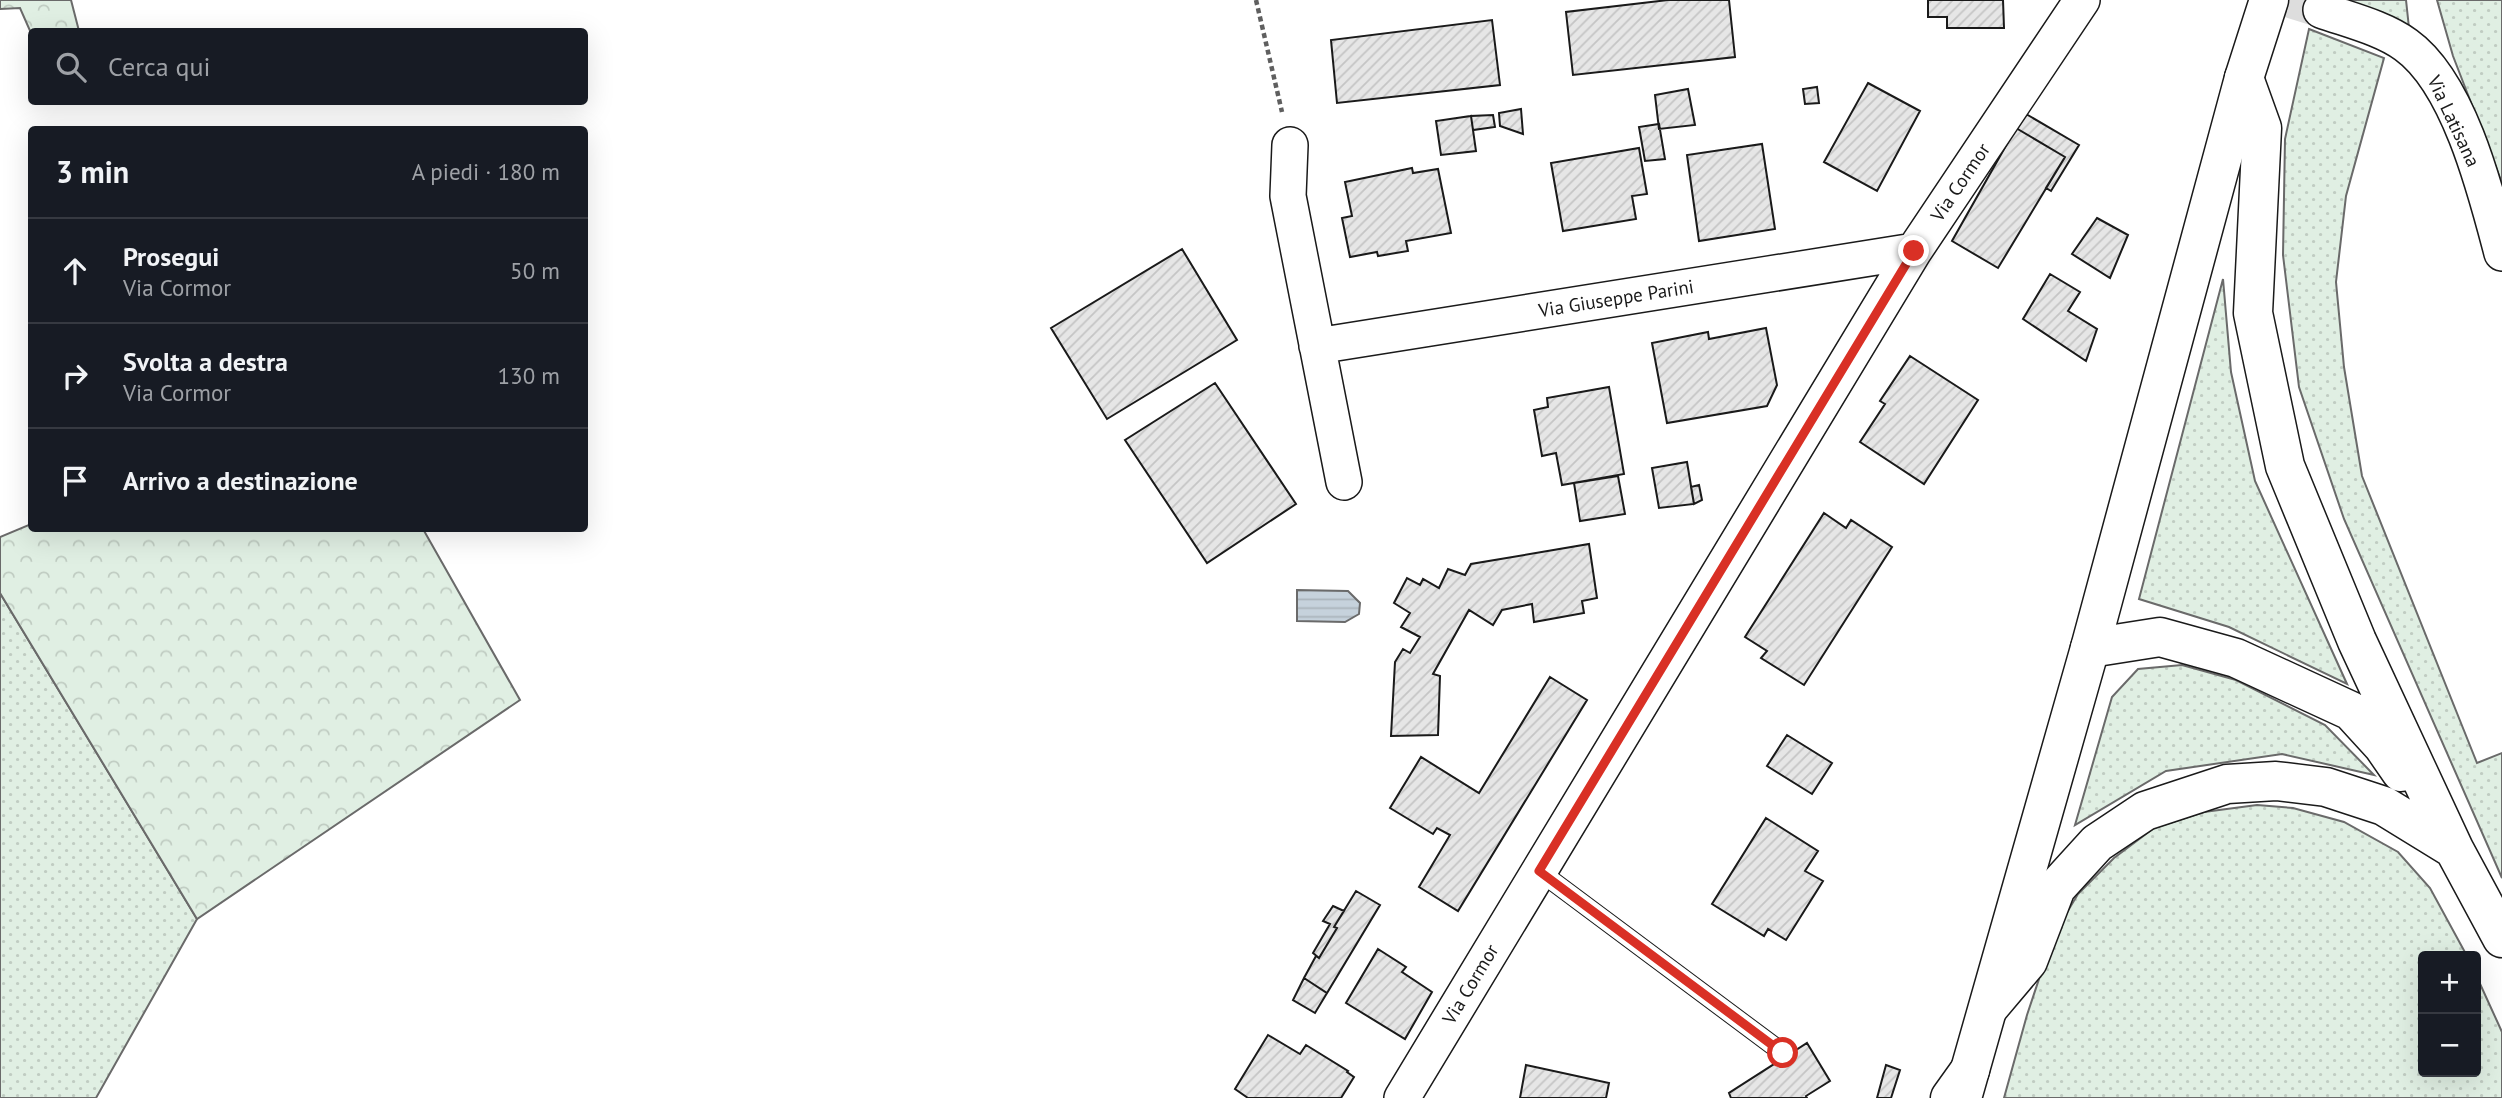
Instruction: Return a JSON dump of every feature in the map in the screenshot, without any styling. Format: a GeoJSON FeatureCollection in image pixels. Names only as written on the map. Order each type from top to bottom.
{"type":"FeatureCollection","features":[{"type":"Feature","properties":{"kind":"main road"},"geometry":{"type":"LineString","coordinates":[[1961,1089],[1990,1006],[2244,78],[2269,0]]}},
{"type":"Feature","properties":{"kind":"main road"},"geometry":{"type":"LineString","coordinates":[[2244,78],[2262,128],[2253,313],[2285,466],[2357,641],[2454,849],[2502,938]]}},
{"type":"Feature","properties":{"kind":"main road"},"geometry":{"type":"LineString","coordinates":[[2090,648],[2160,637],[2236,658],[2351,711],[2383,746],[2454,849]]}},
{"type":"Feature","properties":{"kind":"main road"},"geometry":{"type":"LineString","coordinates":[[1990,1006],[2028,961],[2056,888],[2097,844],[2145,811],[2227,784],[2276,780],[2326,787],[2384,806],[2454,849]]}},
{"type":"Feature","properties":{"kind":"street","name":"Via Cormor"},"geometry":{"type":"LineString","coordinates":[[1402,1098],[1914,251],[2082,0]]}},
{"type":"Feature","properties":{"kind":"street","name":"Via Latisana"},"geometry":{"type":"LineString","coordinates":[[2321,10],[2403,43],[2421,57],[2438,80],[2458,120],[2485,188],[2502,253]]}},
{"type":"Feature","properties":{"kind":"street"},"geometry":{"type":"LineString","coordinates":[[1290,145],[1288,196],[1344,482]]}},
{"type":"Feature","properties":{"kind":"street","name":"Via Giuseppe Parini"},"geometry":{"type":"LineString","coordinates":[[1317,346],[1914,251]]}},
{"type":"Feature","properties":{"kind":"lane"},"geometry":{"type":"LineString","coordinates":[[1539,871],[1783,1053]]}},
{"type":"Feature","properties":{"kind":"path"},"geometry":{"type":"LineString","coordinates":[[1256,0],[1290,145]]}},
{"type":"Feature","properties":{"kind":"green space"},"geometry":{"type":"Polygon","coordinates":[[[0,0],[71,0],[78,28],[29,28],[20,8],[0,9],[0,0]]]}},
{"type":"Feature","properties":{"kind":"green space"},"geometry":{"type":"Polygon","coordinates":[[[2340,0],[2406,0],[2409,28],[2340,0]]]}},
{"type":"Feature","properties":{"kind":"green space"},"geometry":{"type":"Polygon","coordinates":[[[2437,0],[2502,0],[2502,183],[2453,56],[2437,0]]]}},
{"type":"Feature","properties":{"kind":"green space"},"geometry":{"type":"Polygon","coordinates":[[[2309,29],[2384,58],[2346,196],[2336,282],[2344,367],[2362,476],[2477,763],[2502,753],[2502,878],[2344,519],[2299,387],[2283,255],[2285,139],[2309,29]]]}},
{"type":"Feature","properties":{"kind":"green space"},"geometry":{"type":"Polygon","coordinates":[[[2223,279],[2231,372],[2255,481],[2347,684],[2229,627],[2139,599],[2223,279]]]}},
{"type":"Feature","properties":{"kind":"green space"},"geometry":{"type":"Polygon","coordinates":[[[28,525],[28,532],[425,532],[520,700],[197,919],[0,593],[0,537],[28,525]]]}},
{"type":"Feature","properties":{"kind":"green space"},"geometry":{"type":"Polygon","coordinates":[[[0,593],[197,919],[96,1098],[0,1098],[0,593]]]}},
{"type":"Feature","properties":{"kind":"green space"},"geometry":{"type":"Polygon","coordinates":[[[2182,665],[2236,680],[2325,725],[2374,775],[2282,754],[2166,771],[2075,825],[2112,697],[2138,669],[2182,665]]]}},
{"type":"Feature","properties":{"kind":"green space"},"geometry":{"type":"Polygon","coordinates":[[[2257,805],[2293,808],[2344,822],[2398,852],[2430,888],[2464,951],[2418,951],[2418,1077],[2481,1077],[2481,986],[2502,1032],[2502,1098],[2004,1098],[2027,1015],[2054,934],[2078,894],[2114,858],[2154,828],[2204,812],[2257,805]]]}},
{"type":"Feature","properties":{"kind":"shaded area"},"geometry":{"type":"Polygon","coordinates":[[[1297,590],[1348,591],[1360,603],[1359,614],[1345,622],[1297,621],[1297,590]]]}},
{"type":"Feature","properties":{"kind":"building"},"geometry":{"type":"Polygon","coordinates":[[[1668,0],[1729,0],[1735,57],[1573,75],[1566,12],[1668,0]]]}},
{"type":"Feature","properties":{"kind":"building"},"geometry":{"type":"Polygon","coordinates":[[[1928,0],[2003,0],[2004,28],[1947,28],[1947,17],[1928,17],[1928,0]]]}},
{"type":"Feature","properties":{"kind":"building"},"geometry":{"type":"Polygon","coordinates":[[[1492,20],[1500,85],[1337,103],[1331,40],[1492,20]]]}},
{"type":"Feature","properties":{"kind":"building"},"geometry":{"type":"Polygon","coordinates":[[[1868,83],[1920,111],[1877,191],[1824,162],[1868,83]]]}},
{"type":"Feature","properties":{"kind":"building"},"geometry":{"type":"Polygon","coordinates":[[[1817,87],[1819,103],[1805,104],[1803,89],[1817,87]]]}},
{"type":"Feature","properties":{"kind":"building"},"geometry":{"type":"Polygon","coordinates":[[[1688,89],[1695,125],[1659,129],[1655,95],[1688,89]]]}},
{"type":"Feature","properties":{"kind":"building"},"geometry":{"type":"Polygon","coordinates":[[[1521,109],[1523,134],[1500,126],[1499,113],[1521,109]]]}},
{"type":"Feature","properties":{"kind":"building"},"geometry":{"type":"Polygon","coordinates":[[[2026,114],[2079,145],[2051,191],[2046,188],[2065,157],[2016,128],[2026,114]]]}},
{"type":"Feature","properties":{"kind":"building"},"geometry":{"type":"Polygon","coordinates":[[[1493,115],[1495,127],[1473,130],[1471,116],[1493,115]]]}},
{"type":"Feature","properties":{"kind":"building"},"geometry":{"type":"Polygon","coordinates":[[[1471,116],[1476,151],[1441,155],[1436,121],[1471,116]]]}},
{"type":"Feature","properties":{"kind":"building"},"geometry":{"type":"Polygon","coordinates":[[[1659,124],[1665,159],[1645,161],[1639,127],[1659,124]]]}},
{"type":"Feature","properties":{"kind":"building"},"geometry":{"type":"Polygon","coordinates":[[[2016,128],[2065,157],[1998,268],[1952,241],[2016,128]]]}},
{"type":"Feature","properties":{"kind":"building"},"geometry":{"type":"Polygon","coordinates":[[[1762,144],[1775,229],[1699,241],[1687,155],[1762,144]]]}},
{"type":"Feature","properties":{"kind":"building"},"geometry":{"type":"Polygon","coordinates":[[[1639,148],[1647,194],[1632,196],[1636,219],[1563,231],[1551,163],[1639,148]]]}},
{"type":"Feature","properties":{"kind":"building"},"geometry":{"type":"Polygon","coordinates":[[[1412,168],[1413,173],[1438,169],[1451,233],[1406,241],[1408,251],[1378,256],[1377,252],[1350,257],[1342,218],[1352,216],[1345,182],[1412,168]]]}},
{"type":"Feature","properties":{"kind":"building"},"geometry":{"type":"Polygon","coordinates":[[[2097,218],[2128,235],[2110,278],[2072,254],[2097,218]]]}},
{"type":"Feature","properties":{"kind":"building"},"geometry":{"type":"Polygon","coordinates":[[[1182,249],[1237,340],[1107,419],[1051,328],[1182,249]]]}},
{"type":"Feature","properties":{"kind":"building"},"geometry":{"type":"Polygon","coordinates":[[[2050,274],[2080,292],[2068,311],[2097,329],[2086,361],[2023,319],[2050,274]]]}},
{"type":"Feature","properties":{"kind":"building"},"geometry":{"type":"Polygon","coordinates":[[[1766,328],[1777,385],[1767,406],[1667,423],[1652,343],[1708,332],[1709,339],[1766,328]]]}},
{"type":"Feature","properties":{"kind":"building"},"geometry":{"type":"Polygon","coordinates":[[[1910,356],[1978,400],[1924,484],[1860,442],[1885,404],[1880,401],[1910,356]]]}},
{"type":"Feature","properties":{"kind":"building"},"geometry":{"type":"Polygon","coordinates":[[[1215,383],[1296,504],[1207,563],[1125,440],[1215,383]]]}},
{"type":"Feature","properties":{"kind":"building"},"geometry":{"type":"Polygon","coordinates":[[[1609,387],[1624,474],[1562,485],[1556,453],[1542,456],[1534,410],[1548,407],[1547,398],[1609,387]]]}},
{"type":"Feature","properties":{"kind":"building"},"geometry":{"type":"Polygon","coordinates":[[[1687,462],[1694,504],[1659,508],[1652,468],[1687,462]]]}},
{"type":"Feature","properties":{"kind":"building"},"geometry":{"type":"Polygon","coordinates":[[[1618,476],[1625,514],[1580,521],[1574,483],[1618,476]]]}},
{"type":"Feature","properties":{"kind":"building"},"geometry":{"type":"Polygon","coordinates":[[[1699,485],[1702,500],[1694,504],[1691,487],[1699,485]]]}},
{"type":"Feature","properties":{"kind":"building"},"geometry":{"type":"Polygon","coordinates":[[[1824,513],[1846,528],[1851,520],[1892,547],[1804,685],[1761,658],[1767,651],[1745,637],[1824,513]]]}},
{"type":"Feature","properties":{"kind":"building"},"geometry":{"type":"Polygon","coordinates":[[[1589,544],[1597,598],[1582,601],[1584,613],[1534,622],[1532,604],[1502,610],[1493,625],[1469,610],[1433,674],[1440,676],[1438,735],[1391,736],[1395,662],[1403,649],[1410,653],[1420,637],[1401,627],[1410,613],[1394,603],[1407,578],[1420,585],[1423,579],[1439,588],[1448,569],[1465,575],[1471,564],[1589,544]]]}},
{"type":"Feature","properties":{"kind":"building"},"geometry":{"type":"Polygon","coordinates":[[[1550,677],[1587,700],[1458,911],[1419,887],[1450,835],[1437,828],[1433,834],[1390,808],[1421,757],[1479,793],[1550,677]]]}},
{"type":"Feature","properties":{"kind":"building"},"geometry":{"type":"Polygon","coordinates":[[[1787,735],[1832,763],[1812,794],[1767,766],[1787,735]]]}},
{"type":"Feature","properties":{"kind":"building"},"geometry":{"type":"Polygon","coordinates":[[[1766,818],[1818,851],[1805,871],[1823,881],[1786,940],[1768,929],[1764,936],[1712,904],[1766,818]]]}},
{"type":"Feature","properties":{"kind":"building"},"geometry":{"type":"Polygon","coordinates":[[[1356,891],[1380,905],[1327,993],[1304,978],[1316,956],[1319,958],[1337,928],[1334,927],[1356,891]]]}},
{"type":"Feature","properties":{"kind":"building"},"geometry":{"type":"Polygon","coordinates":[[[1333,906],[1344,911],[1319,958],[1313,953],[1330,924],[1323,921],[1333,906]]]}},
{"type":"Feature","properties":{"kind":"building"},"geometry":{"type":"Polygon","coordinates":[[[1378,949],[1406,967],[1402,972],[1432,992],[1405,1039],[1346,1003],[1378,949]]]}},
{"type":"Feature","properties":{"kind":"building"},"geometry":{"type":"Polygon","coordinates":[[[1304,978],[1327,993],[1315,1013],[1293,1000],[1304,978]]]}},
{"type":"Feature","properties":{"kind":"building"},"geometry":{"type":"Polygon","coordinates":[[[1268,1035],[1300,1054],[1306,1045],[1348,1071],[1354,1077],[1341,1098],[1248,1098],[1235,1089],[1268,1035]]]}},
{"type":"Feature","properties":{"kind":"building"},"geometry":{"type":"Polygon","coordinates":[[[1807,1043],[1830,1081],[1806,1096],[1807,1098],[1731,1098],[1729,1093],[1807,1043]]]}},
{"type":"Feature","properties":{"kind":"building"},"geometry":{"type":"Polygon","coordinates":[[[1526,1065],[1609,1083],[1606,1098],[1520,1098],[1526,1065]]]}},
{"type":"Feature","properties":{"kind":"building"},"geometry":{"type":"Polygon","coordinates":[[[1886,1065],[1900,1070],[1891,1098],[1877,1098],[1886,1065]]]}},
{"type":"Feature","properties":{"kind":"tunnel"},"geometry":{"type":"LineString","coordinates":[[2289,0],[2321,10]]}},
{"type":"Feature","properties":{"kind":"route"},"geometry":{"type":"LineString","coordinates":[[1783,1053],[1539,871],[1914,251]]}}]}
